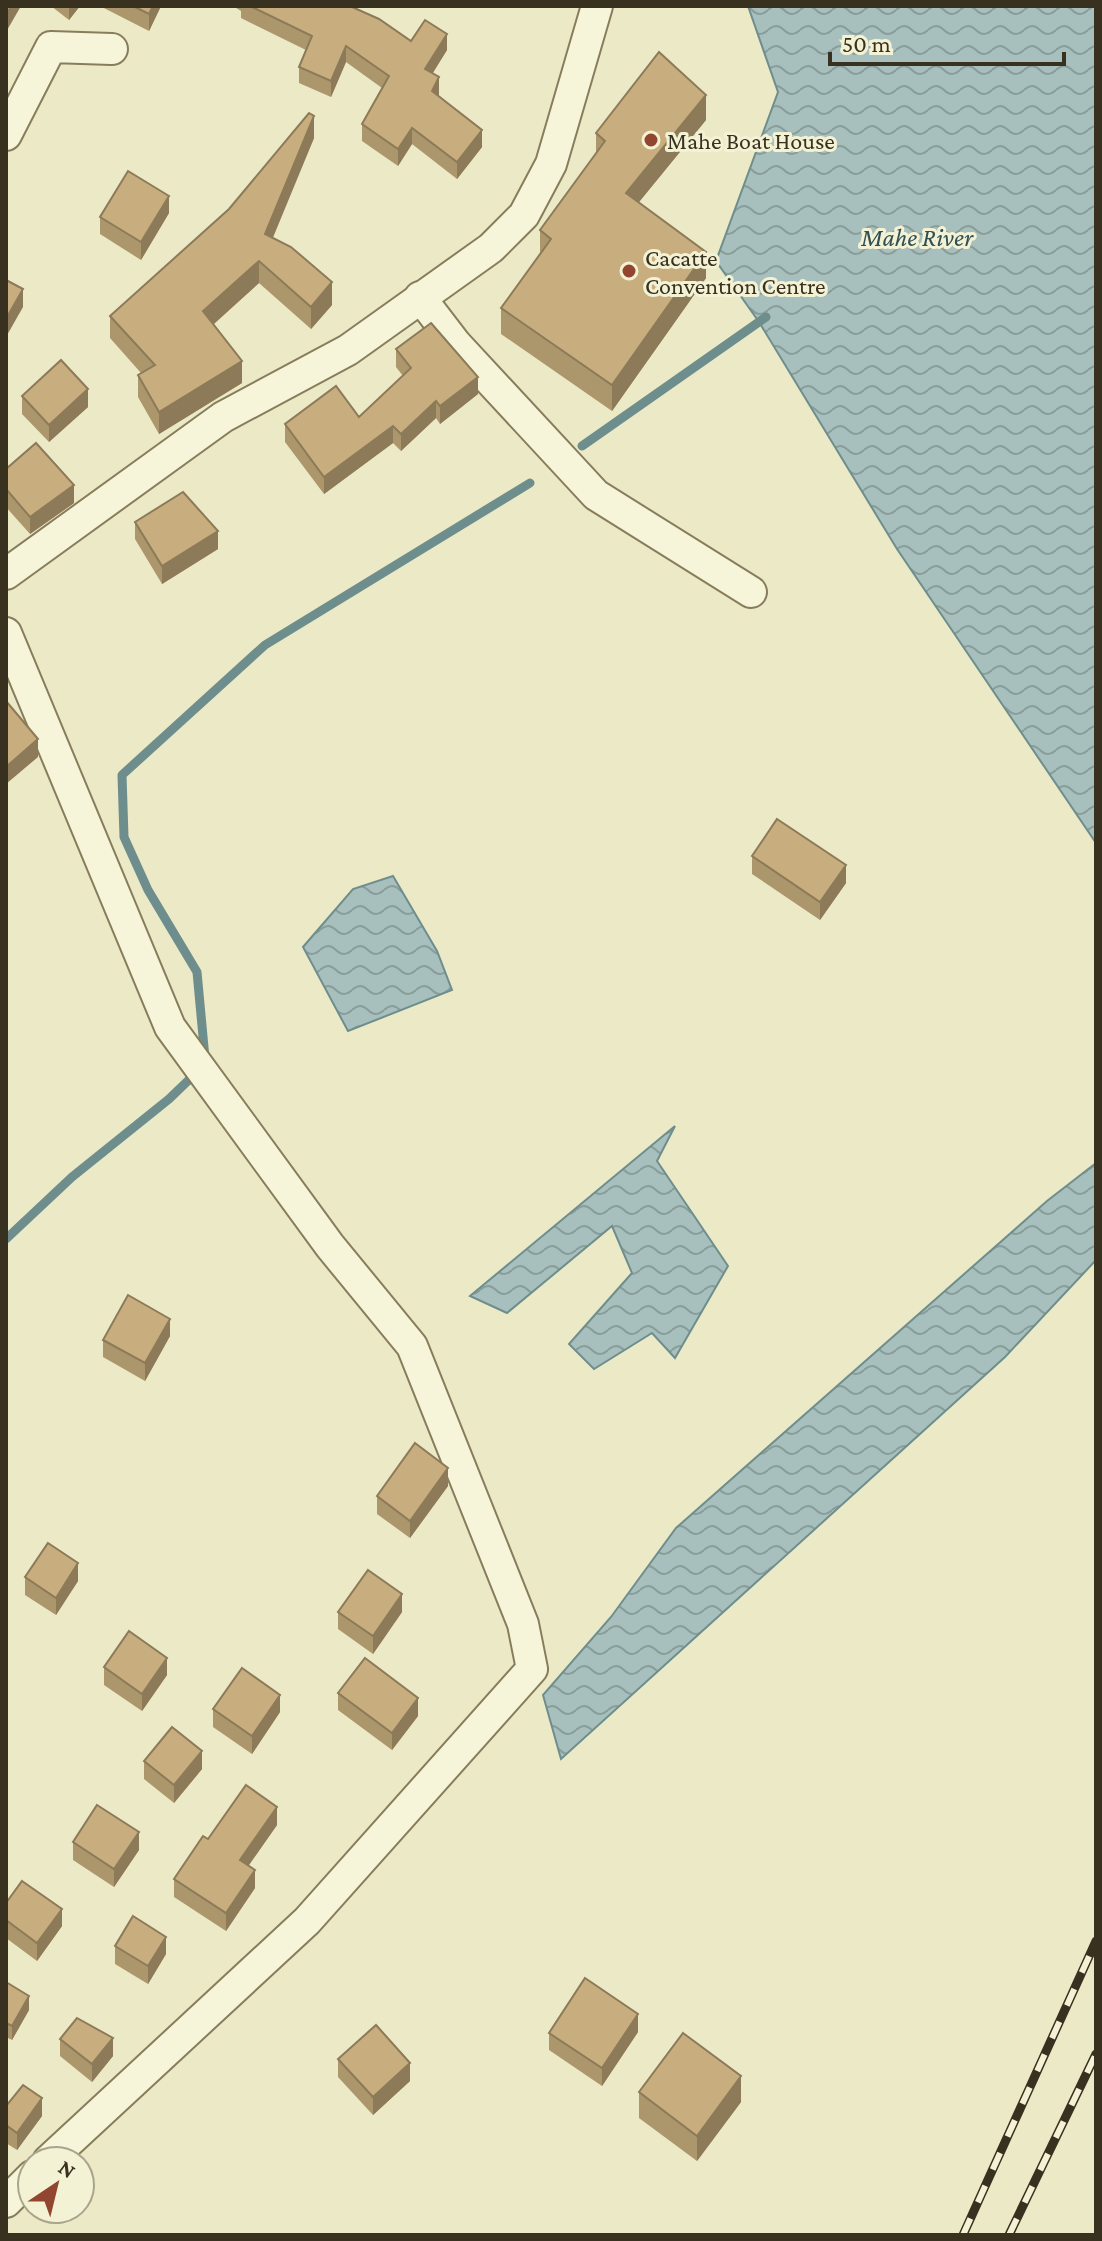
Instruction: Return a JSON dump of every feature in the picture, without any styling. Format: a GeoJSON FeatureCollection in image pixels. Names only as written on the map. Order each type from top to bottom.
{"type":"FeatureCollection","features":[{"type":"Feature","properties":{"kind":"street"},"geometry":{"type":"LineString","coordinates":[[6,574],[223,417],[348,350],[491,248],[524,215],[551,164],[597,6]]}},
{"type":"Feature","properties":{"kind":"street"},"geometry":{"type":"LineString","coordinates":[[6,135],[51,47],[112,49]]}},
{"type":"Feature","properties":{"kind":"street"},"geometry":{"type":"LineString","coordinates":[[420,297],[456,344],[596,495],[751,592]]}},
{"type":"Feature","properties":{"kind":"street"},"geometry":{"type":"LineString","coordinates":[[6,633],[170,1027],[330,1246],[412,1346],[523,1624],[532,1669],[307,1921],[65,2145]]}},
{"type":"Feature","properties":{"kind":"water","name":"Mahe River"},"geometry":{"type":"Polygon","coordinates":[[[748,6],[1096,6],[1096,843],[897,549],[759,322],[716,261],[778,92],[748,6]]]}},
{"type":"Feature","properties":{"kind":"water"},"geometry":{"type":"Polygon","coordinates":[[[393,876],[437,951],[452,990],[348,1031],[303,947],[353,889],[393,876]]]}},
{"type":"Feature","properties":{"kind":"water"},"geometry":{"type":"Polygon","coordinates":[[[675,1126],[657,1161],[728,1266],[675,1358],[652,1333],[594,1369],[569,1344],[632,1273],[612,1226],[507,1313],[470,1296],[675,1126]]]}},
{"type":"Feature","properties":{"kind":"water"},"geometry":{"type":"Polygon","coordinates":[[[1096,1163],[1096,1260],[1005,1357],[561,1759],[543,1695],[611,1617],[676,1528],[1047,1201],[1096,1163]]]}},
{"type":"Feature","properties":{"kind":"building"},"geometry":{"type":"Polygon","coordinates":[[[133,6],[153,6],[149,14],[133,6]]]}},
{"type":"Feature","properties":{"kind":"building"},"geometry":{"type":"Polygon","coordinates":[[[250,6],[350,6],[379,19],[411,41],[425,20],[447,34],[425,69],[439,77],[432,91],[482,130],[457,162],[412,128],[398,149],[362,124],[389,76],[346,46],[331,81],[299,67],[312,36],[250,6]]]}},
{"type":"Feature","properties":{"kind":"building"},"geometry":{"type":"Polygon","coordinates":[[[659,52],[706,95],[626,193],[706,252],[612,385],[501,308],[551,239],[540,230],[605,141],[596,133],[659,52]]]}},
{"type":"Feature","properties":{"kind":"building"},"geometry":{"type":"Polygon","coordinates":[[[309,113],[314,116],[265,234],[291,247],[332,282],[311,307],[259,261],[203,311],[242,361],[159,412],[138,375],[155,365],[110,316],[229,209],[309,113]]]}},
{"type":"Feature","properties":{"kind":"building"},"geometry":{"type":"Polygon","coordinates":[[[128,171],[169,196],[141,242],[100,217],[128,171]]]}},
{"type":"Feature","properties":{"kind":"building"},"geometry":{"type":"Polygon","coordinates":[[[6,280],[23,289],[6,319],[6,280]]]}},
{"type":"Feature","properties":{"kind":"building"},"geometry":{"type":"Polygon","coordinates":[[[431,323],[478,377],[440,406],[436,401],[401,434],[393,426],[324,477],[285,424],[336,386],[359,417],[411,368],[396,349],[431,323]]]}},
{"type":"Feature","properties":{"kind":"building"},"geometry":{"type":"Polygon","coordinates":[[[61,360],[88,389],[49,425],[22,396],[61,360]]]}},
{"type":"Feature","properties":{"kind":"building"},"geometry":{"type":"Polygon","coordinates":[[[36,443],[74,485],[30,517],[6,489],[6,469],[36,443]]]}},
{"type":"Feature","properties":{"kind":"building"},"geometry":{"type":"Polygon","coordinates":[[[183,492],[218,531],[162,566],[135,522],[183,492]]]}},
{"type":"Feature","properties":{"kind":"building"},"geometry":{"type":"Polygon","coordinates":[[[6,701],[38,739],[6,767],[6,701]]]}},
{"type":"Feature","properties":{"kind":"building"},"geometry":{"type":"Polygon","coordinates":[[[777,819],[846,865],[820,902],[752,856],[777,819]]]}},
{"type":"Feature","properties":{"kind":"building"},"geometry":{"type":"Polygon","coordinates":[[[128,1295],[170,1319],[145,1363],[103,1340],[128,1295]]]}},
{"type":"Feature","properties":{"kind":"building"},"geometry":{"type":"Polygon","coordinates":[[[415,1443],[448,1468],[410,1521],[377,1496],[415,1443]]]}},
{"type":"Feature","properties":{"kind":"building"},"geometry":{"type":"Polygon","coordinates":[[[48,1543],[78,1563],[56,1598],[25,1577],[48,1543]]]}},
{"type":"Feature","properties":{"kind":"building"},"geometry":{"type":"Polygon","coordinates":[[[368,1570],[402,1594],[373,1636],[338,1612],[368,1570]]]}},
{"type":"Feature","properties":{"kind":"building"},"geometry":{"type":"Polygon","coordinates":[[[129,1631],[167,1658],[142,1694],[104,1667],[129,1631]]]}},
{"type":"Feature","properties":{"kind":"building"},"geometry":{"type":"Polygon","coordinates":[[[365,1658],[418,1698],[392,1733],[338,1693],[365,1658]]]}},
{"type":"Feature","properties":{"kind":"building"},"geometry":{"type":"Polygon","coordinates":[[[242,1668],[280,1695],[252,1736],[213,1709],[242,1668]]]}},
{"type":"Feature","properties":{"kind":"building"},"geometry":{"type":"Polygon","coordinates":[[[172,1727],[202,1751],[174,1785],[144,1761],[172,1727]]]}},
{"type":"Feature","properties":{"kind":"building"},"geometry":{"type":"Polygon","coordinates":[[[246,1785],[277,1807],[240,1860],[255,1870],[226,1913],[174,1879],[203,1836],[208,1839],[246,1785]]]}},
{"type":"Feature","properties":{"kind":"building"},"geometry":{"type":"Polygon","coordinates":[[[97,1805],[139,1832],[114,1869],[73,1842],[97,1805]]]}},
{"type":"Feature","properties":{"kind":"building"},"geometry":{"type":"Polygon","coordinates":[[[22,1881],[62,1909],[37,1943],[6,1920],[6,1903],[22,1881]]]}},
{"type":"Feature","properties":{"kind":"building"},"geometry":{"type":"Polygon","coordinates":[[[133,1916],[166,1937],[148,1966],[115,1946],[133,1916]]]}},
{"type":"Feature","properties":{"kind":"building"},"geometry":{"type":"Polygon","coordinates":[[[585,1978],[638,2014],[602,2068],[549,2033],[585,1978]]]}},
{"type":"Feature","properties":{"kind":"building"},"geometry":{"type":"Polygon","coordinates":[[[6,1982],[29,1996],[12,2026],[6,2023],[6,1982]]]}},
{"type":"Feature","properties":{"kind":"building"},"geometry":{"type":"Polygon","coordinates":[[[77,2018],[113,2038],[92,2064],[60,2039],[77,2018]]]}},
{"type":"Feature","properties":{"kind":"building"},"geometry":{"type":"Polygon","coordinates":[[[376,2025],[410,2063],[373,2097],[338,2059],[376,2025]]]}},
{"type":"Feature","properties":{"kind":"building"},"geometry":{"type":"Polygon","coordinates":[[[683,2033],[741,2076],[697,2136],[639,2092],[683,2033]]]}},
{"type":"Feature","properties":{"kind":"building"},"geometry":{"type":"Polygon","coordinates":[[[23,2085],[42,2098],[17,2133],[6,2125],[6,2106],[23,2085]]]}},
{"type":"Feature","properties":{"kind":"waterway"},"geometry":{"type":"LineString","coordinates":[[582,446],[766,317]]}},
{"type":"Feature","properties":{"kind":"waterway"},"geometry":{"type":"LineString","coordinates":[[205,1058],[197,972],[148,890],[124,837],[122,775],[265,645],[530,483]]}},
{"type":"Feature","properties":{"kind":"waterway"},"geometry":{"type":"LineString","coordinates":[[6,1239],[72,1177],[169,1099],[196,1073]]}},
{"type":"Feature","properties":{"kind":"railway"},"geometry":{"type":"LineString","coordinates":[[963,2235],[1096,1941]]}},
{"type":"Feature","properties":{"kind":"railway"},"geometry":{"type":"LineString","coordinates":[[1009,2235],[1096,2054]]}},
{"type":"Feature","properties":{"kind":"place","name":"Mahe Boat House"},"geometry":{"type":"Point","coordinates":[651,140]}},
{"type":"Feature","properties":{"kind":"place","name":"Cacatte Convention Centre"},"geometry":{"type":"Point","coordinates":[629,271]}}]}
